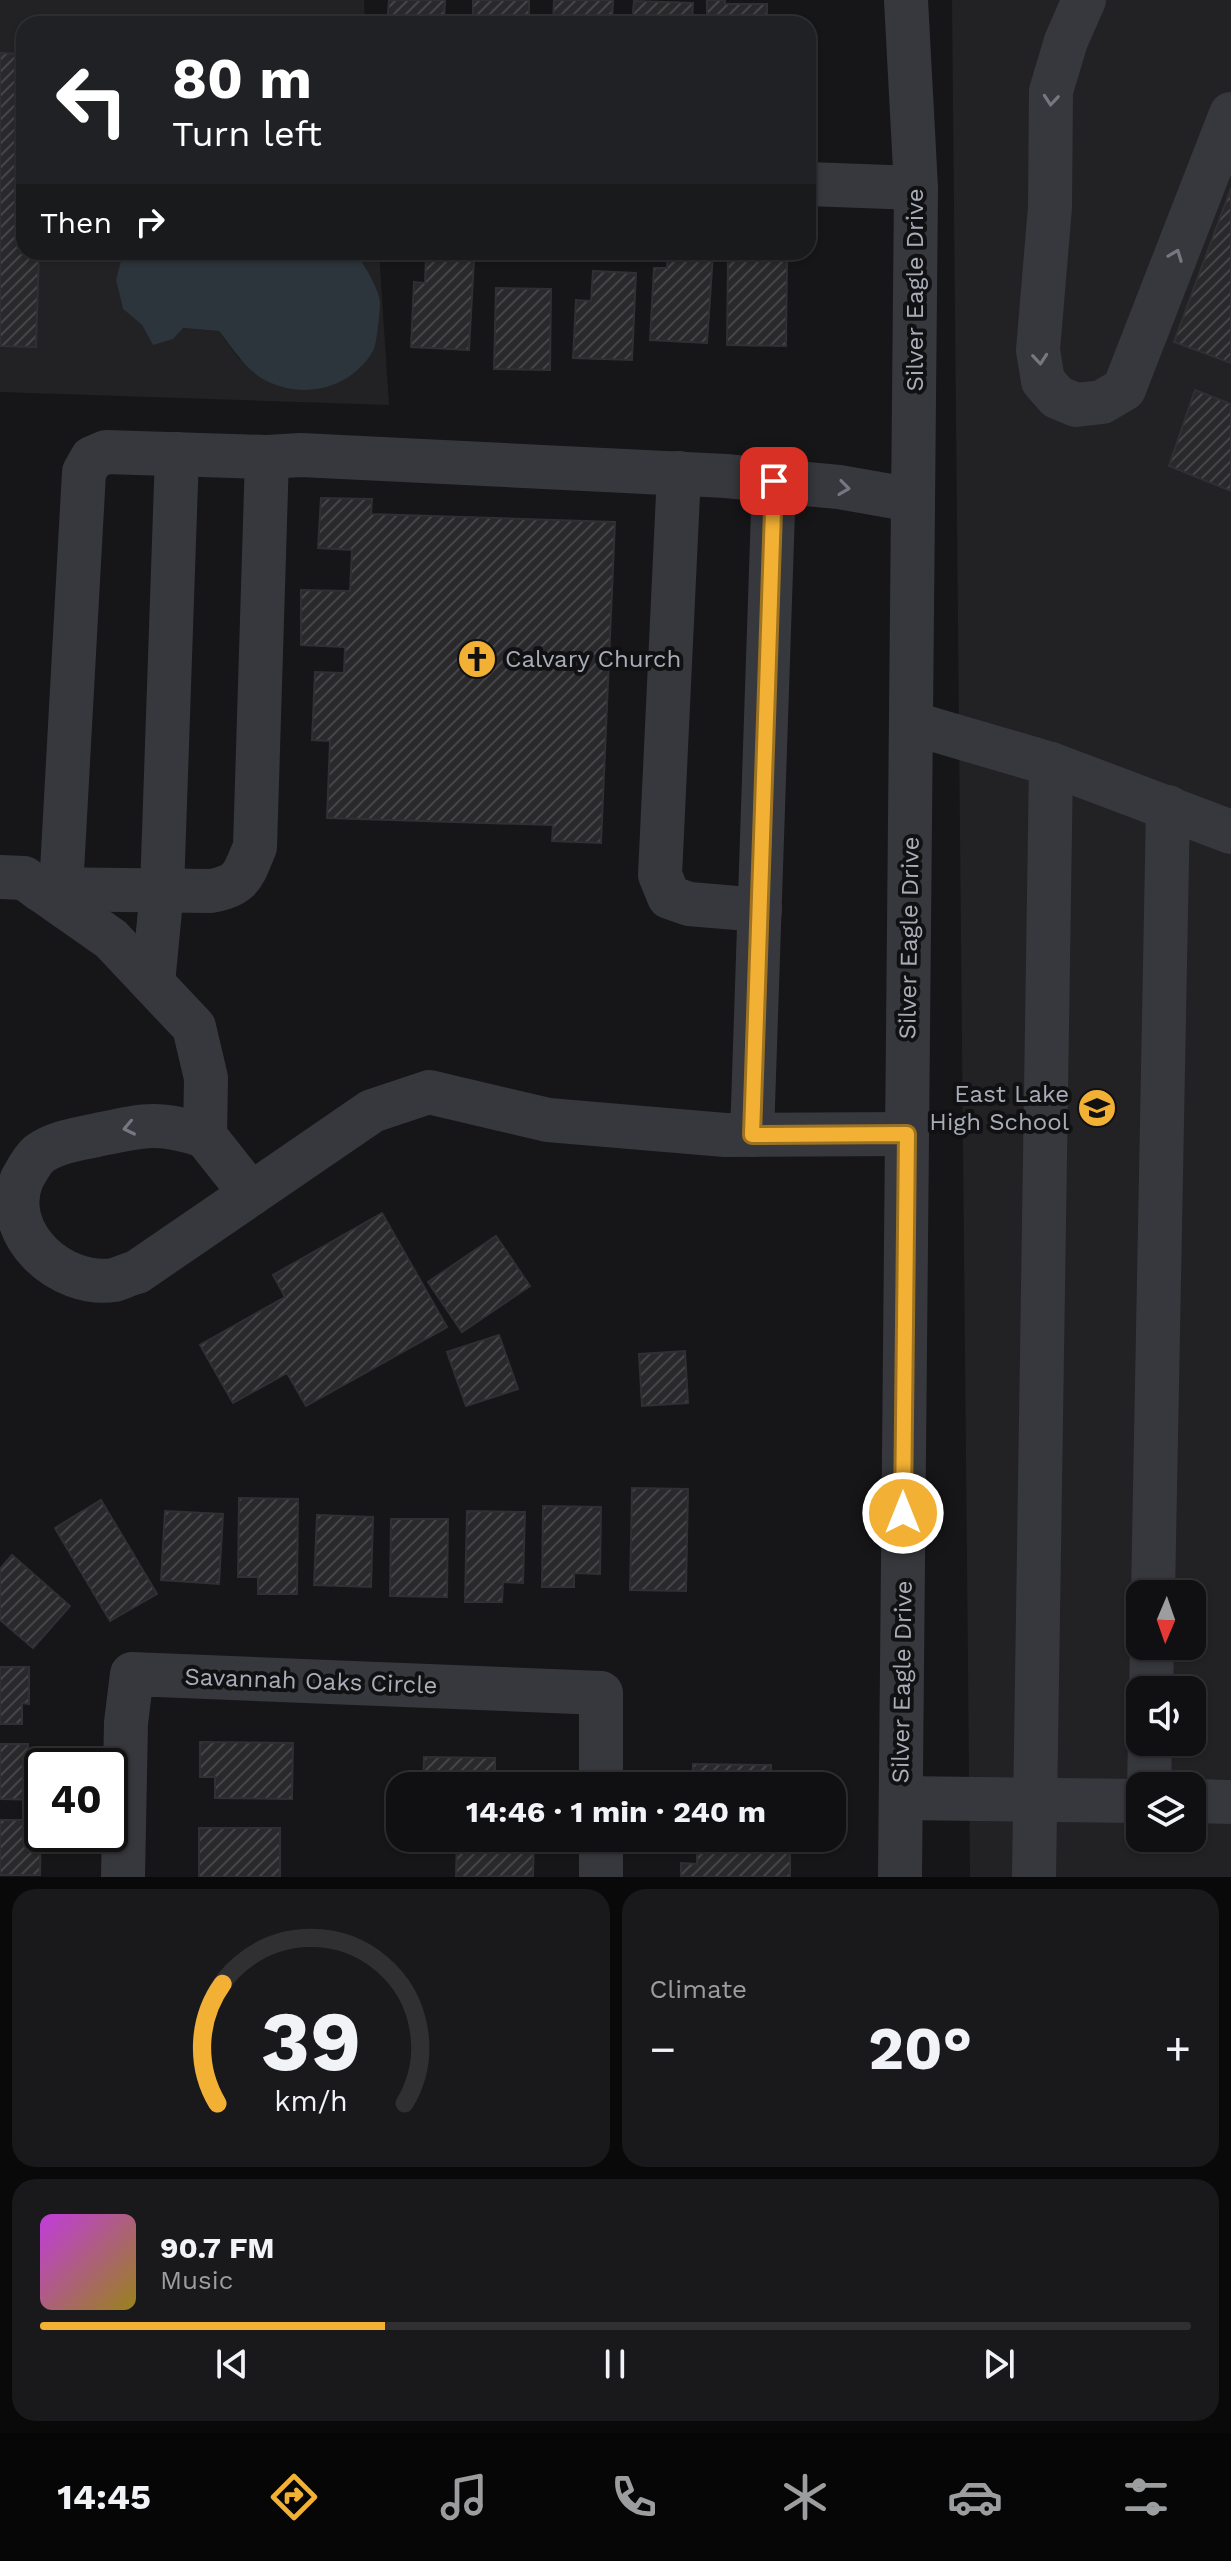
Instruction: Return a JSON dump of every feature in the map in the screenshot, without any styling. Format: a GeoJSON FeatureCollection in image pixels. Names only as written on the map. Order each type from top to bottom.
{"type":"FeatureCollection","features":[{"type":"Feature","properties":{"kind":"street","name":"Silver Eagle Drive"},"geometry":{"type":"LineString","coordinates":[[900,1877],[916,188],[906,0]]}},
{"type":"Feature","properties":{"kind":"street"},"geometry":{"type":"LineString","coordinates":[[1084,0],[1067,20],[1051,91],[1050,207],[1038,350],[1043,381],[1057,397],[1076,405],[1102,402],[1124,389],[1231,114]]}},
{"type":"Feature","properties":{"kind":"street"},"geometry":{"type":"LineString","coordinates":[[816,184],[916,188]]}},
{"type":"Feature","properties":{"kind":"street"},"geometry":{"type":"LineString","coordinates":[[33,885],[84,472],[92,458],[106,452],[267,457],[301,455],[679,473],[839,487],[913,500]]}},
{"type":"Feature","properties":{"kind":"street"},"geometry":{"type":"LineString","coordinates":[[153,983],[162,890],[177,454]]}},
{"type":"Feature","properties":{"kind":"street"},"geometry":{"type":"LineString","coordinates":[[33,885],[211,891],[230,887],[242,878],[255,847],[267,457]]}},
{"type":"Feature","properties":{"kind":"street"},"geometry":{"type":"LineString","coordinates":[[679,473],[660,875],[669,897],[689,904],[760,910]]}},
{"type":"Feature","properties":{"kind":"street"},"geometry":{"type":"LineString","coordinates":[[752,1135],[774,481]]}},
{"type":"Feature","properties":{"kind":"street"},"geometry":{"type":"LineString","coordinates":[[911,723],[1051,764],[1231,832]]}},
{"type":"Feature","properties":{"kind":"street"},"geometry":{"type":"LineString","coordinates":[[1034,1877],[1051,764]]}},
{"type":"Feature","properties":{"kind":"street"},"geometry":{"type":"LineString","coordinates":[[1153,1580],[1168,807]]}},
{"type":"Feature","properties":{"kind":"street"},"geometry":{"type":"LineString","coordinates":[[33,885],[111,939],[194,1027],[206,1078],[205,1136]]}},
{"type":"Feature","properties":{"kind":"street"},"geometry":{"type":"LineString","coordinates":[[251,1194],[205,1136],[172,1126],[142,1125],[58,1144],[39,1154],[18,1186],[16,1204],[18,1225],[31,1248],[48,1264],[92,1279],[114,1280],[137,1272],[251,1194],[372,1111],[429,1092],[548,1120],[725,1135],[907,1134]]}},
{"type":"Feature","properties":{"kind":"street","name":"Savannah Oaks Circle"},"geometry":{"type":"LineString","coordinates":[[123,1877],[126,1723],[132,1674],[601,1693],[601,1772]]}},
{"type":"Feature","properties":{"kind":"street"},"geometry":{"type":"LineString","coordinates":[[901,1798],[1126,1801]]}},
{"type":"Feature","properties":{"kind":"street"},"geometry":{"type":"LineString","coordinates":[[1206,1801],[1231,1802]]}},
{"type":"Feature","properties":{"kind":"street"},"geometry":{"type":"LineString","coordinates":[[601,1852],[601,1877]]}},
{"type":"Feature","properties":{"kind":"shaded area"},"geometry":{"type":"Polygon","coordinates":[[[0,0],[364,0],[365,16],[16,16],[16,260],[121,260],[116,280],[123,309],[142,325],[153,345],[183,328],[219,331],[240,360],[365,267],[361,260],[380,260],[389,405],[0,392],[0,0]]]}},
{"type":"Feature","properties":{"kind":"shaded area","name":"East Lake High School"},"geometry":{"type":"Polygon","coordinates":[[[952,0],[1231,0],[1231,1877],[970,1877],[952,0]]]}},
{"type":"Feature","properties":{"kind":"shaded area"},"geometry":{"type":"Polygon","coordinates":[[[121,260],[361,260],[379,296],[377,335],[373,351],[364,363],[341,381],[314,389],[285,388],[255,373],[219,331],[183,328],[173,339],[153,345],[142,325],[123,309],[116,280],[121,260]]]}},
{"type":"Feature","properties":{"kind":"building"},"geometry":{"type":"Polygon","coordinates":[[[389,0],[445,0],[444,16],[388,16],[389,0]]]}},
{"type":"Feature","properties":{"kind":"building"},"geometry":{"type":"Polygon","coordinates":[[[473,0],[529,0],[529,16],[473,16],[473,0]]]}},
{"type":"Feature","properties":{"kind":"building"},"geometry":{"type":"Polygon","coordinates":[[[554,0],[613,0],[612,16],[553,16],[554,0]]]}},
{"type":"Feature","properties":{"kind":"building"},"geometry":{"type":"Polygon","coordinates":[[[707,0],[725,0],[725,4],[767,4],[767,16],[707,16],[707,0]]]}},
{"type":"Feature","properties":{"kind":"building"},"geometry":{"type":"Polygon","coordinates":[[[634,1],[693,3],[692,16],[633,16],[634,1]]]}},
{"type":"Feature","properties":{"kind":"building"},"geometry":{"type":"Polygon","coordinates":[[[0,53],[16,54],[16,260],[39,260],[36,347],[0,346],[0,53]]]}},
{"type":"Feature","properties":{"kind":"building"},"geometry":{"type":"Polygon","coordinates":[[[1231,188],[1231,363],[1174,342],[1231,188]]]}},
{"type":"Feature","properties":{"kind":"building"},"geometry":{"type":"Polygon","coordinates":[[[426,260],[474,260],[469,350],[411,347],[414,282],[425,283],[426,260]]]}},
{"type":"Feature","properties":{"kind":"building"},"geometry":{"type":"Polygon","coordinates":[[[668,260],[713,260],[707,343],[650,340],[654,268],[667,268],[668,260]]]}},
{"type":"Feature","properties":{"kind":"building"},"geometry":{"type":"Polygon","coordinates":[[[728,260],[787,260],[786,346],[727,345],[728,260]]]}},
{"type":"Feature","properties":{"kind":"building"},"geometry":{"type":"Polygon","coordinates":[[[593,271],[636,273],[632,360],[573,358],[576,300],[591,301],[593,271]]]}},
{"type":"Feature","properties":{"kind":"building"},"geometry":{"type":"Polygon","coordinates":[[[496,288],[551,289],[550,370],[494,369],[496,288]]]}},
{"type":"Feature","properties":{"kind":"building"},"geometry":{"type":"Polygon","coordinates":[[[1195,390],[1231,404],[1231,491],[1169,466],[1195,390]]]}},
{"type":"Feature","properties":{"kind":"building","name":"Calvary Church"},"geometry":{"type":"Polygon","coordinates":[[[321,498],[372,499],[371,514],[615,522],[601,843],[552,841],[553,825],[327,818],[330,741],[312,740],[315,672],[344,673],[345,647],[301,645],[301,590],[350,591],[352,550],[318,548],[321,498]]]}},
{"type":"Feature","properties":{"kind":"building"},"geometry":{"type":"Polygon","coordinates":[[[382,1213],[447,1327],[306,1406],[287,1373],[233,1403],[200,1345],[285,1297],[273,1275],[382,1213]]]}},
{"type":"Feature","properties":{"kind":"building"},"geometry":{"type":"Polygon","coordinates":[[[496,1236],[530,1286],[462,1332],[428,1282],[496,1236]]]}},
{"type":"Feature","properties":{"kind":"building"},"geometry":{"type":"Polygon","coordinates":[[[499,1335],[518,1389],[466,1406],[447,1352],[499,1335]]]}},
{"type":"Feature","properties":{"kind":"building"},"geometry":{"type":"Polygon","coordinates":[[[685,1351],[688,1403],[642,1406],[639,1354],[685,1351]]]}},
{"type":"Feature","properties":{"kind":"building"},"geometry":{"type":"Polygon","coordinates":[[[632,1488],[688,1489],[686,1591],[630,1590],[632,1488]]]}},
{"type":"Feature","properties":{"kind":"building"},"geometry":{"type":"Polygon","coordinates":[[[239,1498],[298,1499],[297,1594],[258,1594],[258,1577],[238,1577],[239,1498]]]}},
{"type":"Feature","properties":{"kind":"building"},"geometry":{"type":"Polygon","coordinates":[[[101,1500],[157,1594],[110,1621],[55,1528],[101,1500]]]}},
{"type":"Feature","properties":{"kind":"building"},"geometry":{"type":"Polygon","coordinates":[[[543,1506],[601,1507],[600,1574],[574,1573],[574,1587],[542,1587],[543,1506]]]}},
{"type":"Feature","properties":{"kind":"building"},"geometry":{"type":"Polygon","coordinates":[[[165,1511],[223,1514],[219,1584],[161,1580],[165,1511]]]}},
{"type":"Feature","properties":{"kind":"building"},"geometry":{"type":"Polygon","coordinates":[[[467,1511],[525,1512],[523,1583],[503,1582],[502,1602],[465,1602],[467,1511]]]}},
{"type":"Feature","properties":{"kind":"building"},"geometry":{"type":"Polygon","coordinates":[[[317,1515],[373,1517],[371,1587],[314,1585],[317,1515]]]}},
{"type":"Feature","properties":{"kind":"building"},"geometry":{"type":"Polygon","coordinates":[[[391,1519],[448,1519],[447,1597],[390,1596],[391,1519]]]}},
{"type":"Feature","properties":{"kind":"building"},"geometry":{"type":"Polygon","coordinates":[[[12,1555],[70,1606],[33,1648],[0,1620],[0,1569],[12,1555]]]}},
{"type":"Feature","properties":{"kind":"building"},"geometry":{"type":"Polygon","coordinates":[[[0,1667],[29,1667],[29,1704],[22,1703],[22,1724],[0,1724],[0,1667]]]}},
{"type":"Feature","properties":{"kind":"building"},"geometry":{"type":"Polygon","coordinates":[[[200,1742],[293,1743],[292,1799],[215,1798],[215,1777],[200,1777],[200,1742]]]}},
{"type":"Feature","properties":{"kind":"building"},"geometry":{"type":"Polygon","coordinates":[[[0,1744],[28,1744],[28,1748],[24,1748],[24,1800],[0,1799],[0,1744]]]}},
{"type":"Feature","properties":{"kind":"building"},"geometry":{"type":"Polygon","coordinates":[[[424,1757],[495,1758],[495,1772],[423,1772],[424,1757]]]}},
{"type":"Feature","properties":{"kind":"building"},"geometry":{"type":"Polygon","coordinates":[[[693,1764],[771,1765],[771,1772],[693,1772],[693,1764]]]}},
{"type":"Feature","properties":{"kind":"building"},"geometry":{"type":"Polygon","coordinates":[[[0,1820],[24,1820],[24,1852],[40,1852],[40,1875],[0,1875],[0,1820]]]}},
{"type":"Feature","properties":{"kind":"building"},"geometry":{"type":"Polygon","coordinates":[[[199,1828],[280,1828],[280,1877],[199,1877],[199,1828]]]}},
{"type":"Feature","properties":{"kind":"building"},"geometry":{"type":"Polygon","coordinates":[[[457,1852],[534,1852],[533,1876],[456,1877],[457,1852]]]}},
{"type":"Feature","properties":{"kind":"building"},"geometry":{"type":"Polygon","coordinates":[[[697,1852],[790,1852],[790,1877],[681,1877],[681,1863],[697,1864],[697,1852]]]}},
{"type":"Feature","properties":{"kind":"place","name":"Calvary Church"},"geometry":{"type":"Point","coordinates":[477,659]}},
{"type":"Feature","properties":{"kind":"place","name":"East Lake High School"},"geometry":{"type":"Point","coordinates":[1097,1108]}},
{"type":"Feature","properties":{"kind":"route"},"geometry":{"type":"LineString","coordinates":[[774,481],[752,1135],[907,1134],[903,1513]]}}]}
